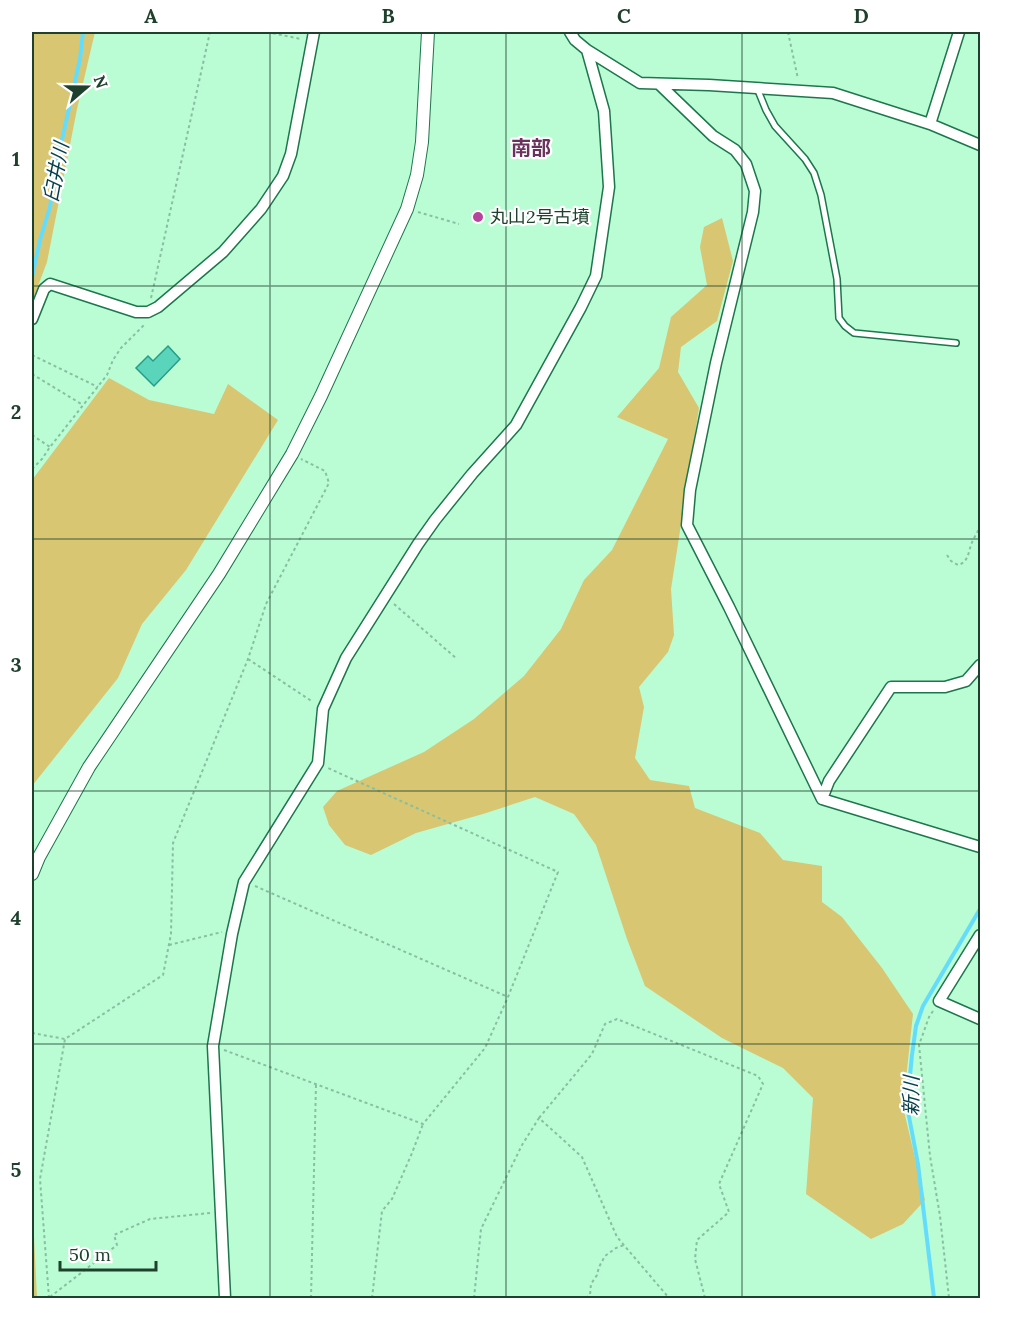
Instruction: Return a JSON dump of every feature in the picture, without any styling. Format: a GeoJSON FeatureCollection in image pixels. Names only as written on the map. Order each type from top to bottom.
{"type":"FeatureCollection","features":[{"type":"Feature","properties":{"kind":"street"},"geometry":{"type":"LineString","coordinates":[[32,874],[88,767],[219,574],[292,454],[321,396],[407,209],[417,175],[422,142],[428,32]]}},
{"type":"Feature","properties":{"kind":"street"},"geometry":{"type":"LineString","coordinates":[[570,32],[575,40],[587,50],[640,83],[833,93],[930,124],[981,145]]}},
{"type":"Feature","properties":{"kind":"street"},"geometry":{"type":"LineString","coordinates":[[930,124],[959,32]]}},
{"type":"Feature","properties":{"kind":"street"},"geometry":{"type":"LineString","coordinates":[[32,319],[44,289],[50,285],[136,312],[148,312],[158,307],[223,252],[261,209],[283,176],[291,154],[313,37]]}},
{"type":"Feature","properties":{"kind":"street"},"geometry":{"type":"LineString","coordinates":[[225,1299],[213,1046],[233,928],[244,882],[318,763],[323,709],[346,658],[435,520],[471,474],[516,425],[596,276],[609,187],[604,111],[587,50]]}},
{"type":"Feature","properties":{"kind":"street"},"geometry":{"type":"LineString","coordinates":[[659,84],[713,136],[735,150],[746,164],[756,191],[753,212],[716,363],[690,490],[687,525],[822,799],[981,848]]}},
{"type":"Feature","properties":{"kind":"street"},"geometry":{"type":"LineString","coordinates":[[822,799],[829,781],[891,687],[945,687],[966,681],[981,664]]}},
{"type":"Feature","properties":{"kind":"street"},"geometry":{"type":"LineString","coordinates":[[981,935],[939,1001],[981,1019]]}},
{"type":"Feature","properties":{"kind":"lane"},"geometry":{"type":"LineString","coordinates":[[757,88],[775,126],[805,159],[814,173],[821,195],[837,279],[839,318],[845,326],[854,333],[956,343]]}},
{"type":"Feature","properties":{"kind":"path"},"geometry":{"type":"LineString","coordinates":[[32,469],[107,375],[121,348],[144,325],[210,32]]}},
{"type":"Feature","properties":{"kind":"path"},"geometry":{"type":"LineString","coordinates":[[267,32],[313,37]]}},
{"type":"Feature","properties":{"kind":"path"},"geometry":{"type":"LineString","coordinates":[[788,32],[800,91]]}},
{"type":"Feature","properties":{"kind":"path"},"geometry":{"type":"LineString","coordinates":[[407,209],[459,224]]}},
{"type":"Feature","properties":{"kind":"path"},"geometry":{"type":"LineString","coordinates":[[32,355],[98,387]]}},
{"type":"Feature","properties":{"kind":"path"},"geometry":{"type":"LineString","coordinates":[[32,374],[83,405]]}},
{"type":"Feature","properties":{"kind":"path"},"geometry":{"type":"LineString","coordinates":[[32,435],[50,447]]}},
{"type":"Feature","properties":{"kind":"path"},"geometry":{"type":"LineString","coordinates":[[32,1033],[65,1039],[163,975],[171,934],[173,843],[248,659],[267,604],[329,483],[326,471],[292,454]]}},
{"type":"Feature","properties":{"kind":"path"},"geometry":{"type":"LineString","coordinates":[[947,555],[958,565],[963,564],[981,527]]}},
{"type":"Feature","properties":{"kind":"path"},"geometry":{"type":"LineString","coordinates":[[385,597],[457,659]]}},
{"type":"Feature","properties":{"kind":"path"},"geometry":{"type":"LineString","coordinates":[[248,659],[323,709]]}},
{"type":"Feature","properties":{"kind":"path"},"geometry":{"type":"LineString","coordinates":[[318,763],[558,872],[485,1048],[423,1124],[392,1199],[382,1211],[372,1299]]}},
{"type":"Feature","properties":{"kind":"path"},"geometry":{"type":"LineString","coordinates":[[244,882],[508,997]]}},
{"type":"Feature","properties":{"kind":"path"},"geometry":{"type":"LineString","coordinates":[[169,945],[233,928]]}},
{"type":"Feature","properties":{"kind":"path"},"geometry":{"type":"LineString","coordinates":[[939,1001],[929,1017],[919,1045],[930,1156],[940,1216],[949,1299]]}},
{"type":"Feature","properties":{"kind":"path"},"geometry":{"type":"LineString","coordinates":[[474,1299],[481,1229],[522,1145],[539,1118],[592,1054],[605,1024],[618,1019],[758,1076],[763,1084],[719,1184],[729,1212],[698,1240],[695,1259],[705,1299]]}},
{"type":"Feature","properties":{"kind":"path"},"geometry":{"type":"LineString","coordinates":[[49,1298],[40,1179],[65,1039]]}},
{"type":"Feature","properties":{"kind":"path"},"geometry":{"type":"LineString","coordinates":[[213,1046],[423,1124]]}},
{"type":"Feature","properties":{"kind":"path"},"geometry":{"type":"LineString","coordinates":[[311,1299],[316,1084]]}},
{"type":"Feature","properties":{"kind":"path"},"geometry":{"type":"LineString","coordinates":[[539,1118],[582,1157],[617,1237],[669,1299]]}},
{"type":"Feature","properties":{"kind":"path"},"geometry":{"type":"LineString","coordinates":[[49,1298],[117,1245],[114,1234],[150,1219],[222,1211]]}},
{"type":"Feature","properties":{"kind":"path"},"geometry":{"type":"LineString","coordinates":[[586,1299],[590,1294],[591,1284],[597,1275],[599,1266],[606,1256],[624,1245]]}},
{"type":"Feature","properties":{"kind":"shaded area"},"geometry":{"type":"Polygon","coordinates":[[[32,32],[95,32],[77,109],[47,262],[32,302],[32,32]]]}},
{"type":"Feature","properties":{"kind":"shaded area"},"geometry":{"type":"Polygon","coordinates":[[[722,218],[733,261],[717,321],[681,347],[678,372],[699,408],[671,589],[674,635],[668,652],[639,687],[644,707],[635,758],[650,780],[689,786],[695,808],[760,833],[783,860],[822,866],[822,902],[842,917],[882,968],[913,1014],[903,1107],[925,1200],[903,1224],[871,1239],[806,1194],[813,1098],[783,1068],[722,1038],[645,986],[596,845],[574,814],[535,797],[416,833],[371,855],[345,845],[329,825],[323,807],[337,791],[424,752],[474,719],[524,676],[561,629],[584,580],[612,550],[668,439],[617,417],[659,368],[671,317],[707,285],[700,247],[704,227],[722,218]]]}},
{"type":"Feature","properties":{"kind":"shaded area"},"geometry":{"type":"Polygon","coordinates":[[[109,378],[149,400],[214,414],[228,384],[278,420],[186,570],[142,624],[118,678],[32,786],[32,480],[109,378]]]}},
{"type":"Feature","properties":{"kind":"shaded area"},"geometry":{"type":"Polygon","coordinates":[[[32,1195],[37,1298],[32,1298],[32,1195]]]}},
{"type":"Feature","properties":{"kind":"building"},"geometry":{"type":"Polygon","coordinates":[[[168,346],[180,359],[154,386],[136,368],[148,356],[153,361],[168,346]]]}},
{"type":"Feature","properties":{"kind":"waterway","name":"臼井川"},"geometry":{"type":"LineString","coordinates":[[32,277],[50,207],[57,162],[80,59],[83,32]]}},
{"type":"Feature","properties":{"kind":"waterway","name":"新川"},"geometry":{"type":"LineString","coordinates":[[934,1298],[918,1164],[907,1106],[912,1055],[916,1026],[923,1006],[980,909]]}},
{"type":"Feature","properties":{"kind":"place","name":"丸山2号古墳"},"geometry":{"type":"Point","coordinates":[478,217]}},
{"type":"Feature","properties":{"kind":"district","name":"南部"},"geometry":{"type":"Point","coordinates":[531,148]}}]}
